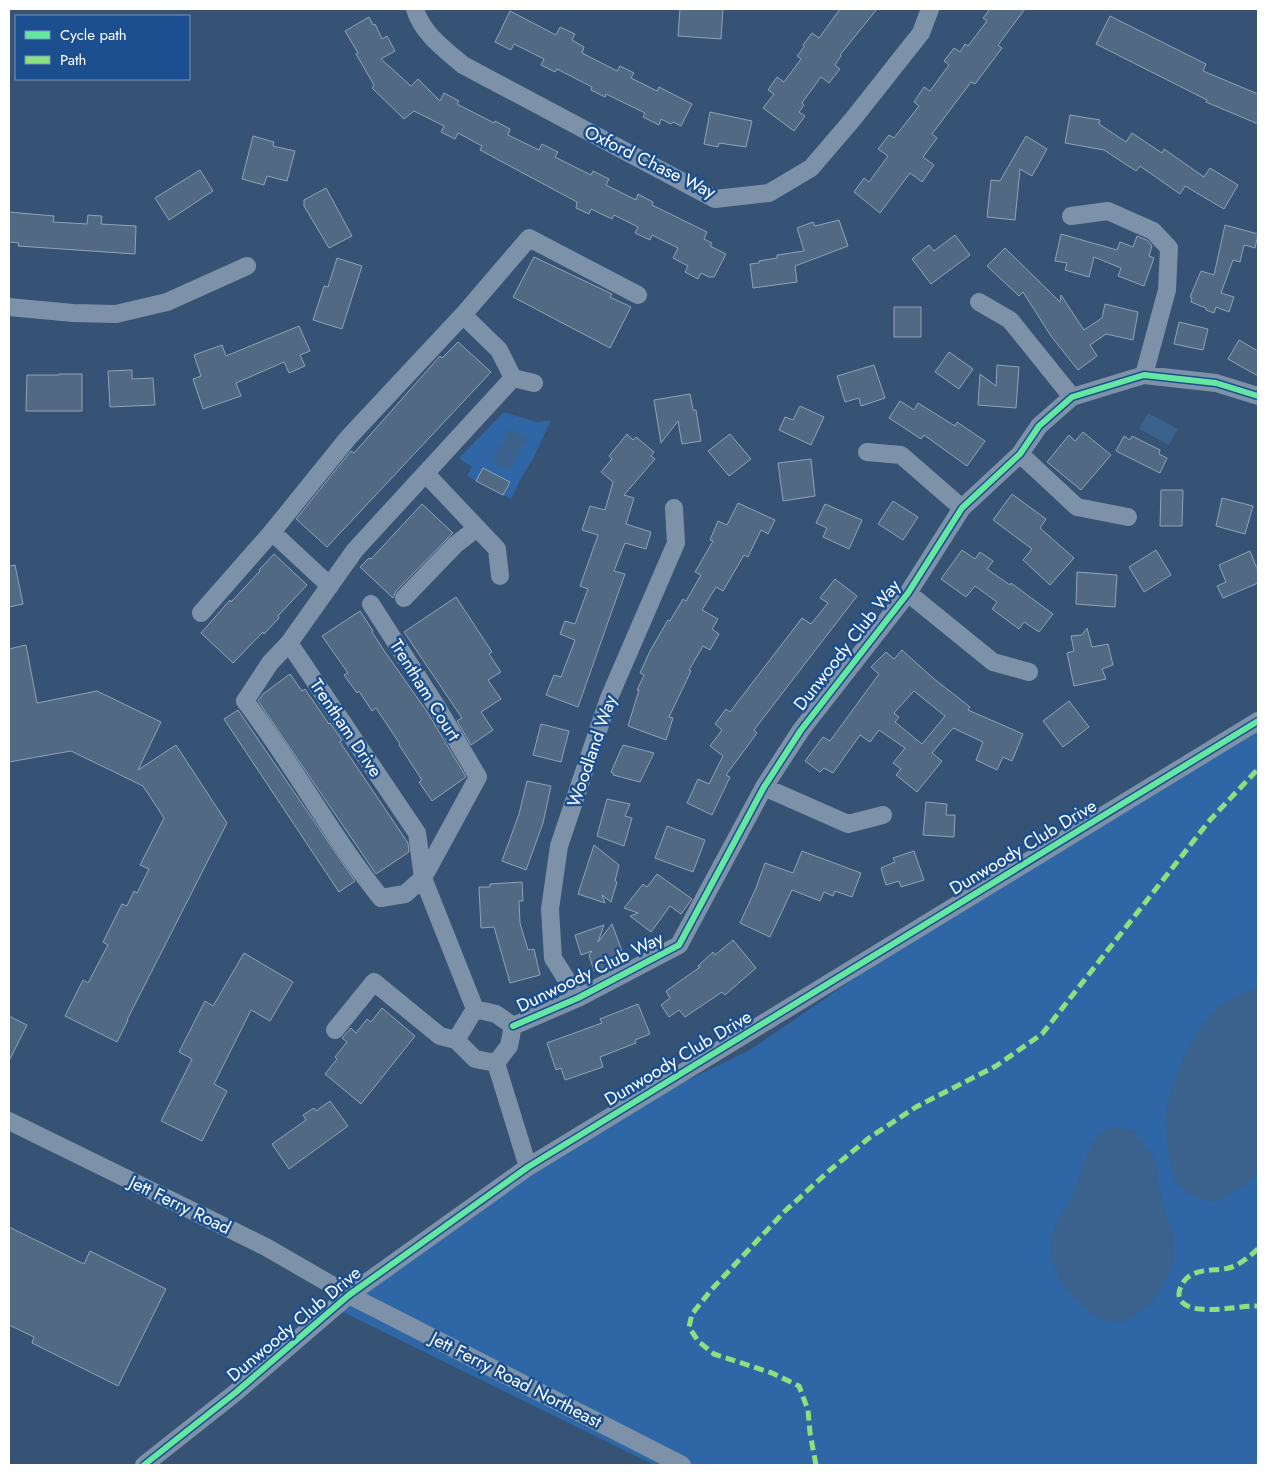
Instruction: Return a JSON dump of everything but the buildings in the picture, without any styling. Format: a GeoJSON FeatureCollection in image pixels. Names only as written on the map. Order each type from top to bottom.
{"type":"FeatureCollection","features":[{"type":"Feature","properties":{"kind":"street","name":"Oxford Chase Way"},"geometry":{"type":"LineString","coordinates":[[415,9],[418,18],[435,41],[463,65],[715,199],[769,193],[811,168],[853,119],[921,33],[930,9]]}},
{"type":"Feature","properties":{"kind":"street"},"geometry":{"type":"LineString","coordinates":[[1071,216],[1108,211],[1153,231],[1169,248],[1167,290],[1144,375]]}},
{"type":"Feature","properties":{"kind":"street"},"geometry":{"type":"LineString","coordinates":[[201,613],[272,532],[348,438],[463,315],[529,238],[638,295]]}},
{"type":"Feature","properties":{"kind":"street"},"geometry":{"type":"LineString","coordinates":[[9,307],[73,313],[116,314],[167,302],[247,266]]}},
{"type":"Feature","properties":{"kind":"street"},"geometry":{"type":"LineString","coordinates":[[979,302],[1010,320],[1072,398]]}},
{"type":"Feature","properties":{"kind":"street"},"geometry":{"type":"LineString","coordinates":[[463,315],[499,350],[513,378]]}},
{"type":"Feature","properties":{"kind":"street","name":"Dunwoody Club Way"},"geometry":{"type":"LineString","coordinates":[[513,1026],[578,998],[679,945],[764,787],[801,730],[908,593],[962,508],[1020,454],[1039,426],[1072,398],[1144,375],[1216,383],[1258,396]]}},
{"type":"Feature","properties":{"kind":"street"},"geometry":{"type":"LineString","coordinates":[[513,378],[534,383]]}},
{"type":"Feature","properties":{"kind":"street"},"geometry":{"type":"LineString","coordinates":[[423,878],[405,894],[381,898],[356,867],[266,728],[245,701],[270,663],[289,643],[355,550],[513,378]]}},
{"type":"Feature","properties":{"kind":"street"},"geometry":{"type":"LineString","coordinates":[[867,452],[901,455],[962,508]]}},
{"type":"Feature","properties":{"kind":"street"},"geometry":{"type":"LineString","coordinates":[[1020,454],[1077,507],[1128,517]]}},
{"type":"Feature","properties":{"kind":"street"},"geometry":{"type":"LineString","coordinates":[[426,474],[497,549],[500,576]]}},
{"type":"Feature","properties":{"kind":"street","name":"Woodland Way"},"geometry":{"type":"LineString","coordinates":[[578,998],[553,958],[550,909],[559,846],[609,698],[676,543],[674,508]]}},
{"type":"Feature","properties":{"kind":"street"},"geometry":{"type":"LineString","coordinates":[[404,598],[455,545],[477,528]]}},
{"type":"Feature","properties":{"kind":"street"},"geometry":{"type":"LineString","coordinates":[[272,532],[330,586]]}},
{"type":"Feature","properties":{"kind":"street"},"geometry":{"type":"LineString","coordinates":[[908,593],[993,662],[1029,672]]}},
{"type":"Feature","properties":{"kind":"street","name":"Trentham Court"},"geometry":{"type":"LineString","coordinates":[[371,604],[437,707],[478,777],[423,878]]}},
{"type":"Feature","properties":{"kind":"street","name":"Trentham Drive"},"geometry":{"type":"LineString","coordinates":[[289,643],[417,833],[423,878],[475,1009]]}},
{"type":"Feature","properties":{"kind":"street","name":"Dunwoody Club Drive"},"geometry":{"type":"LineString","coordinates":[[144,1465],[235,1393],[349,1295],[528,1167],[1258,721]]}},
{"type":"Feature","properties":{"kind":"street"},"geometry":{"type":"LineString","coordinates":[[764,787],[848,824],[883,816]]}},
{"type":"Feature","properties":{"kind":"street"},"geometry":{"type":"LineString","coordinates":[[335,1030],[374,982],[440,1036],[456,1040],[475,1059],[496,1063],[528,1167]]}},
{"type":"Feature","properties":{"kind":"street"},"geometry":{"type":"LineString","coordinates":[[456,1040],[475,1009]]}},
{"type":"Feature","properties":{"kind":"street","name":"Dunwoody Club Way"},"geometry":{"type":"LineString","coordinates":[[475,1009],[496,1014],[513,1026]]}},
{"type":"Feature","properties":{"kind":"street","name":"Dunwoody Club Way"},"geometry":{"type":"LineString","coordinates":[[496,1063],[509,1046],[513,1026]]}},
{"type":"Feature","properties":{"kind":"street","name":"Jett Ferry Road"},"geometry":{"type":"LineString","coordinates":[[9,1121],[266,1247],[349,1295]]}},
{"type":"Feature","properties":{"kind":"street","name":"Jett Ferry Road Northeast"},"geometry":{"type":"LineString","coordinates":[[349,1295],[682,1465]]}},
{"type":"Feature","properties":{"kind":"shaded area"},"geometry":{"type":"Polygon","coordinates":[[[504,412],[536,422],[551,420],[533,459],[511,499],[467,476],[472,467],[459,458],[504,412]]]}},
{"type":"Feature","properties":{"kind":"shaded area"},"geometry":{"type":"Polygon","coordinates":[[[1148,413],[1178,429],[1169,445],[1139,429],[1148,413]]]}},
{"type":"Feature","properties":{"kind":"shaded area"},"geometry":{"type":"Polygon","coordinates":[[[509,430],[519,432],[527,439],[510,469],[499,467],[492,460],[509,430]]]}},
{"type":"Feature","properties":{"kind":"shaded area"},"geometry":{"type":"Polygon","coordinates":[[[1258,726],[1258,1465],[654,1465],[341,1311],[533,1155],[750,1050],[1004,876],[1258,726]]]}},
{"type":"Feature","properties":{"kind":"shaded area"},"geometry":{"type":"Polygon","coordinates":[[[1258,987],[1258,1172],[1246,1185],[1214,1202],[1192,1195],[1180,1187],[1175,1180],[1165,1128],[1166,1111],[1175,1079],[1199,1030],[1208,1018],[1223,1004],[1258,987]]]}},
{"type":"Feature","properties":{"kind":"shaded area"},"geometry":{"type":"Polygon","coordinates":[[[1113,1127],[1135,1131],[1156,1162],[1165,1212],[1174,1236],[1173,1262],[1163,1285],[1148,1306],[1127,1321],[1101,1319],[1081,1305],[1063,1284],[1052,1260],[1051,1248],[1054,1230],[1078,1183],[1091,1145],[1104,1131],[1113,1127]]]}},
{"type":"Feature","properties":{"kind":"marked path"},"geometry":{"type":"LineString","coordinates":[[816,1465],[808,1410],[799,1386],[772,1373],[714,1354],[698,1341],[689,1327],[692,1314],[712,1289],[785,1211],[869,1138],[916,1107],[996,1066],[1042,1034],[1210,820],[1258,769]]}},
{"type":"Feature","properties":{"kind":"marked path"},"geometry":{"type":"LineString","coordinates":[[1258,1249],[1233,1267],[1195,1273],[1184,1282],[1179,1295],[1185,1304],[1196,1309],[1258,1306]]}},
{"type":"Feature","properties":{"kind":"cycle path"},"geometry":{"type":"LineString","coordinates":[[513,1026],[578,998],[679,945],[764,787],[801,730],[908,593],[962,508],[1020,454],[1039,426],[1072,397],[1144,375],[1216,383],[1258,396]]}},
{"type":"Feature","properties":{"kind":"cycle path"},"geometry":{"type":"LineString","coordinates":[[144,1465],[235,1393],[349,1295],[528,1167],[1258,721]]}}]}
